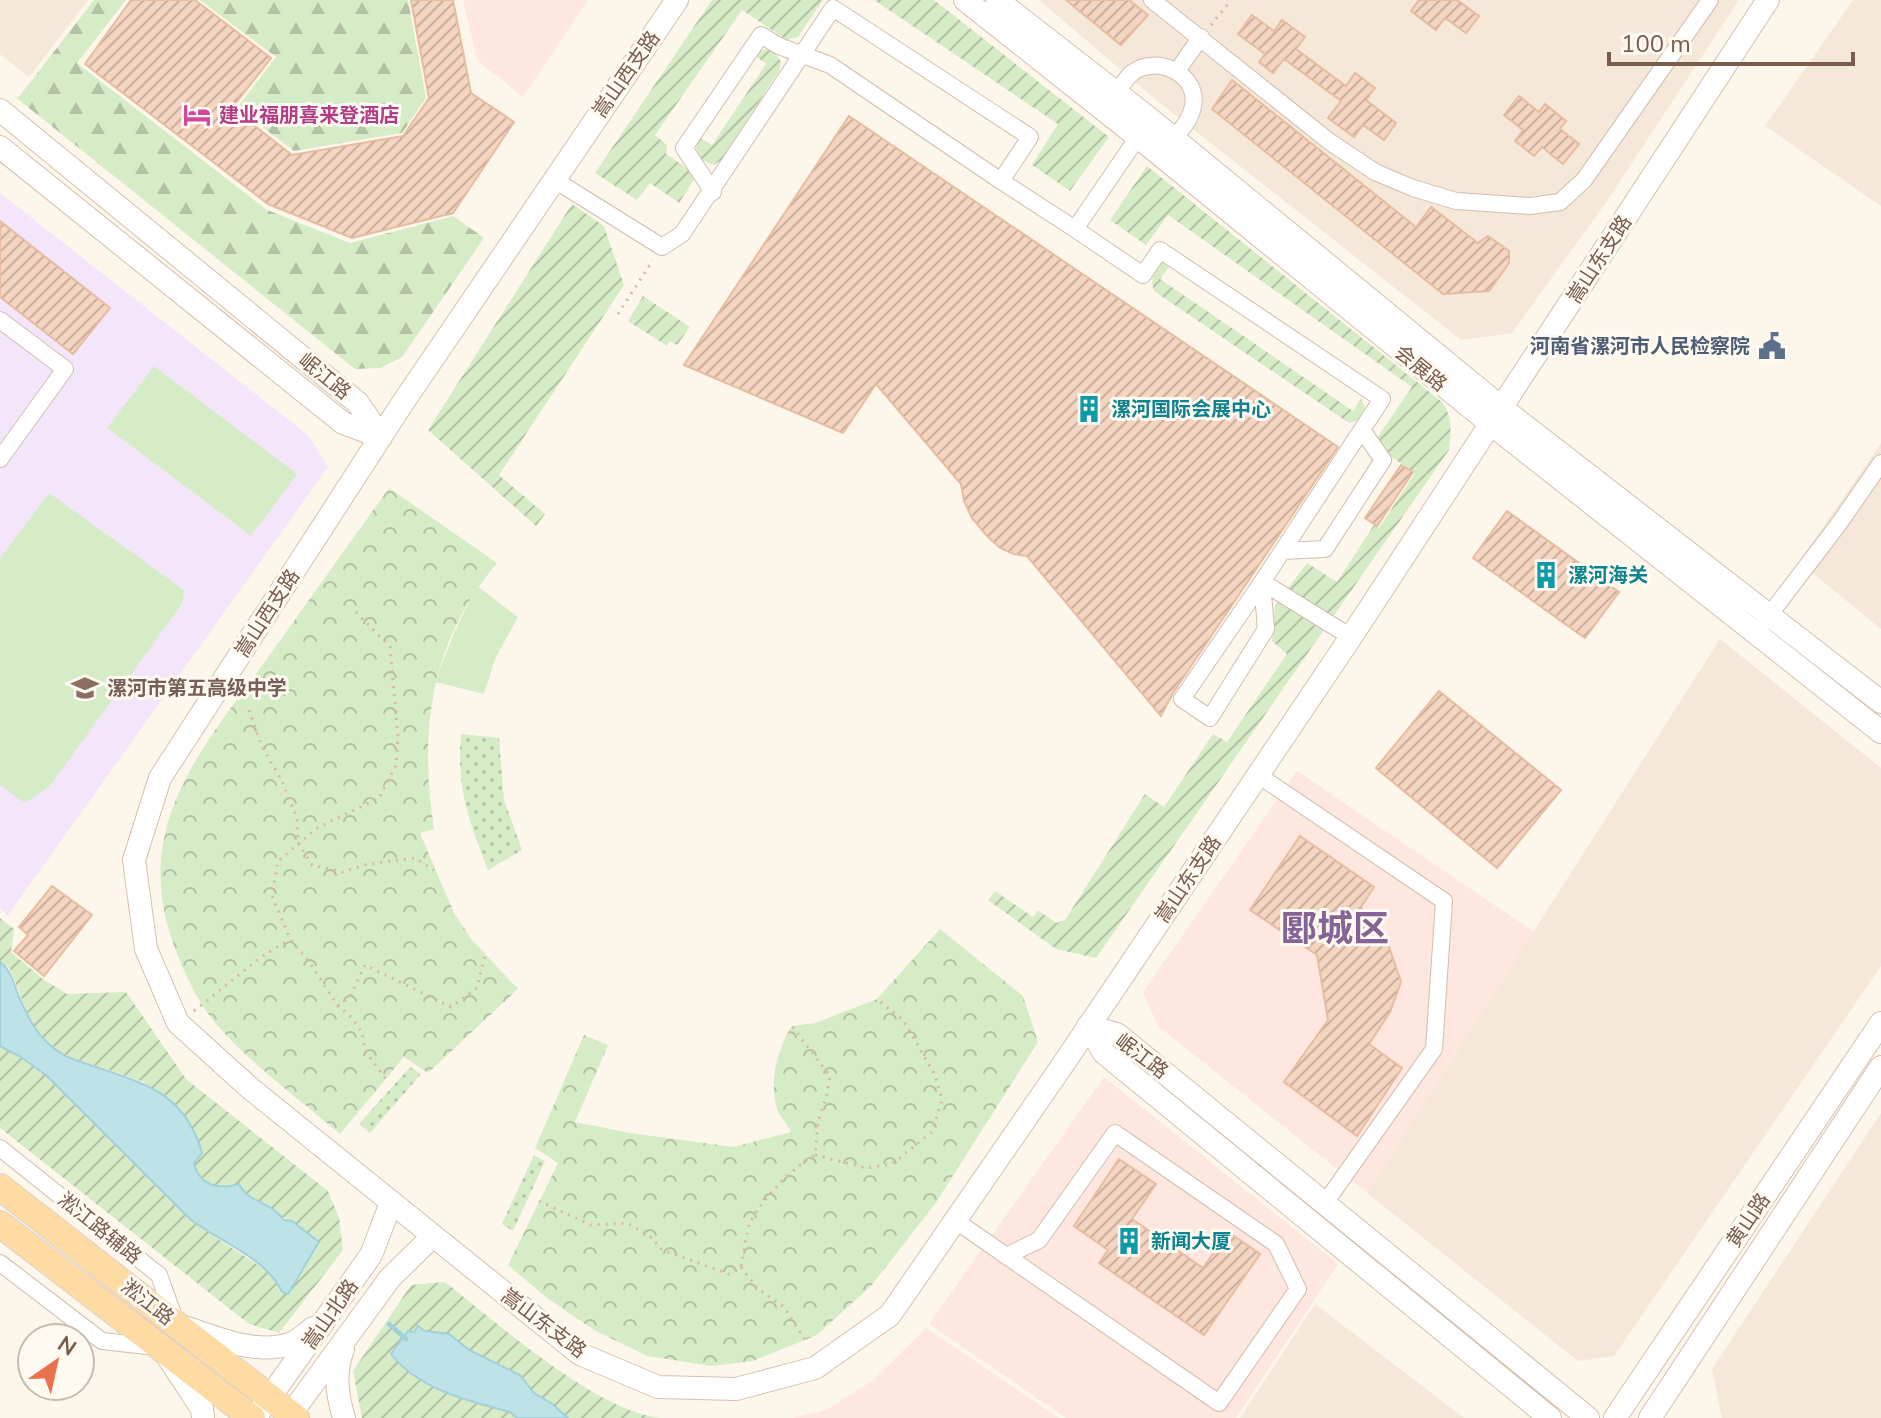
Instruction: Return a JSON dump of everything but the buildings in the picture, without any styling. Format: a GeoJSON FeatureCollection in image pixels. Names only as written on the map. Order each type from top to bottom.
{"type":"FeatureCollection","features":[{"type":"Feature","properties":{"kind":"main road","name":"淞江路"},"geometry":{"type":"LineString","coordinates":[[0,1187],[176,1324],[259,1411]]}},
{"type":"Feature","properties":{"kind":"main road","name":"淞江路"},"geometry":{"type":"LineString","coordinates":[[0,1224],[162,1347],[259,1411],[292,1417]]}},
{"type":"Feature","properties":{"kind":"street","name":"嵩山西支路"},"geometry":{"type":"LineString","coordinates":[[433,1236],[251,1089],[178,1023],[146,949],[134,860],[160,778],[381,437],[677,0]]}},
{"type":"Feature","properties":{"kind":"street","name":"会展路"},"geometry":{"type":"LineString","coordinates":[[965,0],[1144,128],[1496,416],[1762,624],[1881,732]]}},
{"type":"Feature","properties":{"kind":"street","name":"会展路"},"geometry":{"type":"LineString","coordinates":[[997,0],[1116,93],[1144,128],[1173,139],[1496,416]]}},
{"type":"Feature","properties":{"kind":"street"},"geometry":{"type":"LineString","coordinates":[[1152,0],[1330,142],[1375,172],[1456,201],[1530,206],[1560,202],[1584,180],[1710,0]]}},
{"type":"Feature","properties":{"kind":"street","name":"嵩山东支路"},"geometry":{"type":"LineString","coordinates":[[433,1236],[580,1354],[658,1387],[736,1389],[815,1368],[890,1315],[1351,637],[1768,0]]}},
{"type":"Feature","properties":{"kind":"street"},"geometry":{"type":"LineString","coordinates":[[553,179],[662,247],[682,234],[713,192],[833,8],[1030,137],[1001,181]]}},
{"type":"Feature","properties":{"kind":"street"},"geometry":{"type":"LineString","coordinates":[[713,192],[684,148],[761,35],[779,46],[830,65],[1143,275],[1160,250],[1382,399],[1182,699],[1210,718],[1266,629],[1262,582]]}},
{"type":"Feature","properties":{"kind":"street"},"geometry":{"type":"LineString","coordinates":[[1177,71],[1201,37]]}},
{"type":"Feature","properties":{"kind":"street"},"geometry":{"type":"LineString","coordinates":[[1116,93],[1133,72],[1143,67],[1156,64],[1177,71],[1193,93],[1194,104],[1185,126],[1173,139]]}},
{"type":"Feature","properties":{"kind":"street","name":"岷江路"},"geometry":{"type":"LineString","coordinates":[[0,110],[358,403],[381,437]]}},
{"type":"Feature","properties":{"kind":"street"},"geometry":{"type":"LineString","coordinates":[[1075,229],[1144,128]]}},
{"type":"Feature","properties":{"kind":"street","name":"岷江路"},"geometry":{"type":"LineString","coordinates":[[0,147],[343,423],[381,437]]}},
{"type":"Feature","properties":{"kind":"street"},"geometry":{"type":"LineString","coordinates":[[0,320],[65,369],[0,459]]}},
{"type":"Feature","properties":{"kind":"street"},"geometry":{"type":"LineString","coordinates":[[1282,551],[1325,549],[1383,460],[1362,430]]}},
{"type":"Feature","properties":{"kind":"street"},"geometry":{"type":"LineString","coordinates":[[1762,624],[1881,463]]}},
{"type":"Feature","properties":{"kind":"street"},"geometry":{"type":"LineString","coordinates":[[1262,582],[1351,637]]}},
{"type":"Feature","properties":{"kind":"street","name":"会展路"},"geometry":{"type":"LineString","coordinates":[[1762,624],[1881,702]]}},
{"type":"Feature","properties":{"kind":"street"},"geometry":{"type":"LineString","coordinates":[[1258,775],[1444,901],[1434,1049],[1325,1203]]}},
{"type":"Feature","properties":{"kind":"street","name":"黄山路"},"geometry":{"type":"LineString","coordinates":[[1615,1418],[1881,1023]]}},
{"type":"Feature","properties":{"kind":"street","name":"岷江路"},"geometry":{"type":"LineString","coordinates":[[1088,1026],[1117,1034],[1588,1418]]}},
{"type":"Feature","properties":{"kind":"street","name":"岷江路"},"geometry":{"type":"LineString","coordinates":[[1088,1026],[1104,1053],[1550,1418]]}},
{"type":"Feature","properties":{"kind":"street","name":"黄山路"},"geometry":{"type":"LineString","coordinates":[[1650,1418],[1881,1067]]}},
{"type":"Feature","properties":{"kind":"street"},"geometry":{"type":"LineString","coordinates":[[956,1221],[1006,1256],[1219,1403],[1298,1289],[1276,1244],[1115,1133],[1039,1240],[1006,1256]]}},
{"type":"Feature","properties":{"kind":"street","name":"淞江路辅路"},"geometry":{"type":"LineString","coordinates":[[0,1148],[159,1275],[176,1324]]}},
{"type":"Feature","properties":{"kind":"street","name":"嵩山北路"},"geometry":{"type":"LineString","coordinates":[[259,1411],[371,1255],[391,1203]]}},
{"type":"Feature","properties":{"kind":"street","name":"嵩山北路"},"geometry":{"type":"LineString","coordinates":[[292,1417],[390,1278],[433,1236]]}},
{"type":"Feature","properties":{"kind":"street"},"geometry":{"type":"LineString","coordinates":[[0,1263],[102,1341],[162,1347],[202,1409],[203,1418]]}},
{"type":"Feature","properties":{"kind":"street"},"geometry":{"type":"LineString","coordinates":[[176,1324],[234,1344],[256,1347],[292,1343],[327,1318]]}},
{"type":"Feature","properties":{"kind":"street"},"geometry":{"type":"LineString","coordinates":[[344,1418],[336,1394],[339,1359],[348,1335]]}},
{"type":"Feature","properties":{"kind":"path"},"geometry":{"type":"LineString","coordinates":[[1201,37],[1231,0]]}},
{"type":"Feature","properties":{"kind":"path"},"geometry":{"type":"LineString","coordinates":[[618,314],[662,247]]}},
{"type":"Feature","properties":{"kind":"path"},"geometry":{"type":"LineString","coordinates":[[356,612],[390,647],[398,736],[396,765],[379,798],[317,828],[278,861],[272,896],[290,939],[338,1006],[362,1032],[365,1051],[386,1079]]}},
{"type":"Feature","properties":{"kind":"path"},"geometry":{"type":"LineString","coordinates":[[249,710],[262,747],[281,779],[297,818],[298,843],[312,865],[342,872],[368,864],[415,858],[434,870]]}},
{"type":"Feature","properties":{"kind":"path"},"geometry":{"type":"LineString","coordinates":[[178,1023],[261,957],[290,939]]}},
{"type":"Feature","properties":{"kind":"path"},"geometry":{"type":"LineString","coordinates":[[338,1006],[351,995],[365,965],[451,1007],[477,988],[485,955]]}},
{"type":"Feature","properties":{"kind":"path"},"geometry":{"type":"LineString","coordinates":[[539,1201],[591,1225],[627,1223],[650,1236],[662,1250],[692,1262],[729,1274],[741,1267],[750,1223],[779,1185],[802,1162],[815,1155],[866,1168],[892,1164],[932,1132],[942,1100],[935,1075],[903,1020],[877,999]]}},
{"type":"Feature","properties":{"kind":"path"},"geometry":{"type":"LineString","coordinates":[[792,1026],[830,1076],[818,1122],[815,1155]]}},
{"type":"Feature","properties":{"kind":"path"},"geometry":{"type":"LineString","coordinates":[[741,1267],[756,1287],[784,1307],[805,1340]]}},
{"type":"Feature","properties":{"kind":"shaded area"},"geometry":{"type":"Polygon","coordinates":[[[0,0],[88,0],[29,77],[0,54],[0,0]]]}},
{"type":"Feature","properties":{"kind":"shaded area"},"geometry":{"type":"Polygon","coordinates":[[[463,0],[588,0],[523,97],[477,60],[463,0]]]}},
{"type":"Feature","properties":{"kind":"shaded area"},"geometry":{"type":"Polygon","coordinates":[[[1039,0],[1739,0],[1607,201],[1512,333],[1461,340],[1160,103],[1039,0]]]}},
{"type":"Feature","properties":{"kind":"shaded area"},"geometry":{"type":"Polygon","coordinates":[[[1853,0],[1881,0],[1881,206],[1765,126],[1853,0]]]}},
{"type":"Feature","properties":{"kind":"shaded area","name":"漯河市第五高级中学"},"geometry":{"type":"Polygon","coordinates":[[[0,193],[309,436],[328,467],[8,915],[0,908],[0,193]]]}},
{"type":"Feature","properties":{"kind":"shaded area"},"geometry":{"type":"Polygon","coordinates":[[[1881,443],[1881,629],[1799,562],[1881,443]]]}},
{"type":"Feature","properties":{"kind":"shaded area"},"geometry":{"type":"Polygon","coordinates":[[[1720,639],[1881,768],[1881,966],[1614,1356],[1578,1361],[1367,1193],[1720,639]]]}},
{"type":"Feature","properties":{"kind":"shaded area"},"geometry":{"type":"Polygon","coordinates":[[[1297,771],[1534,932],[1367,1193],[1158,1026],[1143,992],[1297,771]]]}},
{"type":"Feature","properties":{"kind":"shaded area"},"geometry":{"type":"Polygon","coordinates":[[[1104,1077],[1338,1264],[1236,1418],[1066,1418],[929,1324],[1104,1077]]]}},
{"type":"Feature","properties":{"kind":"shaded area"},"geometry":{"type":"Polygon","coordinates":[[[1881,1113],[1881,1418],[1722,1418],[1712,1369],[1881,1113]]]}},
{"type":"Feature","properties":{"kind":"shaded area"},"geometry":{"type":"Polygon","coordinates":[[[1315,1304],[1464,1418],[1240,1418],[1315,1304]]]}},
{"type":"Feature","properties":{"kind":"shaded area"},"geometry":{"type":"Polygon","coordinates":[[[926,1328],[1059,1418],[791,1418],[826,1410],[872,1381],[926,1328]]]}},
{"type":"Feature","properties":{"kind":"green space"},"geometry":{"type":"Polygon","coordinates":[[[94,0],[126,0],[77,63],[267,210],[350,243],[453,216],[484,238],[402,357],[380,368],[355,369],[14,96],[18,98],[94,0]]]}},
{"type":"Feature","properties":{"kind":"green space"},"geometry":{"type":"Polygon","coordinates":[[[200,0],[408,0],[426,98],[402,133],[294,151],[237,108],[276,57],[200,0]]]}},
{"type":"Feature","properties":{"kind":"green space"},"geometry":{"type":"Polygon","coordinates":[[[712,0],[823,0],[798,37],[787,40],[742,10],[655,135],[667,145],[666,154],[697,175],[679,203],[650,183],[637,200],[595,173],[712,0]]]}},
{"type":"Feature","properties":{"kind":"green space"},"geometry":{"type":"Polygon","coordinates":[[[874,0],[934,0],[1109,137],[1070,191],[1032,165],[1058,124],[874,0]]]}},
{"type":"Feature","properties":{"kind":"green space"},"geometry":{"type":"Polygon","coordinates":[[[765,49],[776,54],[781,62],[779,71],[721,160],[714,165],[701,160],[696,148],[699,137],[712,145],[766,64],[753,54],[765,49]]]}},
{"type":"Feature","properties":{"kind":"green space"},"geometry":{"type":"Polygon","coordinates":[[[1147,166],[1442,402],[1450,419],[1450,437],[1449,450],[1096,958],[1056,949],[988,900],[995,891],[1033,917],[1038,910],[1056,923],[1065,920],[1145,794],[1164,807],[1213,734],[1227,742],[1287,654],[1272,641],[1275,606],[1307,563],[1337,582],[1374,525],[1379,528],[1415,473],[1381,450],[1377,438],[1412,387],[1168,215],[1146,245],[1110,220],[1147,166]]]}},
{"type":"Feature","properties":{"kind":"green space"},"geometry":{"type":"Polygon","coordinates":[[[572,204],[604,226],[624,285],[499,475],[545,514],[536,526],[428,430],[572,204]]]}},
{"type":"Feature","properties":{"kind":"green space"},"geometry":{"type":"Polygon","coordinates":[[[1162,262],[1171,264],[1160,279],[1353,411],[1361,399],[1365,407],[1362,419],[1349,423],[1154,291],[1153,275],[1162,262]]]}},
{"type":"Feature","properties":{"kind":"green space"},"geometry":{"type":"Polygon","coordinates":[[[643,296],[690,327],[677,345],[670,341],[667,346],[628,321],[643,296]]]}},
{"type":"Feature","properties":{"kind":"green space"},"geometry":{"type":"Polygon","coordinates":[[[154,366],[297,474],[251,536],[107,428],[154,366]]]}},
{"type":"Feature","properties":{"kind":"green space"},"geometry":{"type":"Polygon","coordinates":[[[389,488],[497,563],[474,593],[444,656],[430,722],[428,757],[434,829],[420,833],[454,913],[472,940],[518,989],[428,1073],[404,1057],[340,1134],[246,1054],[204,1008],[176,951],[163,907],[161,866],[166,828],[197,758],[389,488]]]}},
{"type":"Feature","properties":{"kind":"green space"},"geometry":{"type":"Polygon","coordinates":[[[49,493],[184,590],[182,604],[49,787],[25,803],[0,785],[0,558],[49,493]]]}},
{"type":"Feature","properties":{"kind":"green space"},"geometry":{"type":"Polygon","coordinates":[[[477,586],[518,617],[495,659],[484,694],[435,682],[477,586]]]}},
{"type":"Feature","properties":{"kind":"green space"},"geometry":{"type":"Polygon","coordinates":[[[461,734],[499,738],[504,800],[522,850],[488,870],[462,788],[461,734]]]}},
{"type":"Feature","properties":{"kind":"green space"},"geometry":{"type":"Polygon","coordinates":[[[0,918],[14,929],[11,952],[67,994],[126,992],[186,1079],[328,1191],[339,1218],[343,1250],[279,1333],[249,1324],[0,1128],[0,1046],[47,1076],[190,1219],[277,1279],[319,1243],[262,1202],[211,1185],[196,1172],[144,1082],[60,1054],[35,1032],[10,969],[0,962],[0,918]]]}},
{"type":"Feature","properties":{"kind":"green space"},"geometry":{"type":"Polygon","coordinates":[[[940,929],[1023,996],[1038,1042],[935,1204],[871,1286],[817,1335],[753,1361],[712,1366],[647,1356],[594,1330],[547,1298],[508,1265],[558,1163],[535,1148],[584,1035],[608,1045],[575,1122],[733,1147],[791,1132],[778,1111],[774,1078],[778,1056],[792,1026],[815,1023],[877,999],[940,929]]]}},
{"type":"Feature","properties":{"kind":"green space"},"geometry":{"type":"Polygon","coordinates":[[[410,1067],[421,1074],[370,1133],[359,1124],[410,1067]]]}},
{"type":"Feature","properties":{"kind":"green space"},"geometry":{"type":"Polygon","coordinates":[[[534,1155],[545,1161],[513,1231],[502,1224],[534,1155]]]}},
{"type":"Feature","properties":{"kind":"green space"},"geometry":{"type":"Polygon","coordinates":[[[445,1282],[578,1383],[636,1412],[661,1418],[568,1418],[498,1364],[469,1350],[449,1334],[425,1331],[462,1399],[510,1412],[517,1418],[362,1418],[353,1371],[411,1285],[445,1282]]]}},
{"type":"Feature","properties":{"kind":"water"},"geometry":{"type":"Polygon","coordinates":[[[0,962],[10,974],[31,1022],[52,1047],[71,1058],[146,1086],[174,1104],[195,1133],[202,1153],[194,1163],[200,1177],[218,1186],[239,1184],[248,1195],[273,1209],[284,1220],[292,1221],[319,1242],[288,1294],[282,1292],[275,1280],[254,1260],[190,1219],[47,1076],[0,1046],[0,962]]]}},
{"type":"Feature","properties":{"kind":"water"},"geometry":{"type":"Polygon","coordinates":[[[418,1326],[425,1331],[449,1334],[469,1350],[520,1375],[534,1393],[568,1418],[517,1418],[510,1412],[429,1385],[391,1354],[408,1331],[414,1332],[418,1326]]]}},
{"type":"Feature","properties":{"kind":"waterway"},"geometry":{"type":"LineString","coordinates":[[389,1324],[406,1339]]}},
{"type":"Feature","properties":{"kind":"place","name":"建业福朋喜来登酒店"},"geometry":{"type":"Point","coordinates":[197,115]}},
{"type":"Feature","properties":{"kind":"place","name":"河南省漯河市人民检察院"},"geometry":{"type":"Point","coordinates":[1772,346]}},
{"type":"Feature","properties":{"kind":"place","name":"漯河国际会展中心"},"geometry":{"type":"Point","coordinates":[1089,409]}},
{"type":"Feature","properties":{"kind":"place","name":"漯河海关"},"geometry":{"type":"Point","coordinates":[1546,575]}},
{"type":"Feature","properties":{"kind":"place","name":"漯河市第五高级中学"},"geometry":{"type":"Point","coordinates":[85,688]}},
{"type":"Feature","properties":{"kind":"place","name":"新闻大厦"},"geometry":{"type":"Point","coordinates":[1129,1241]}},
{"type":"Feature","properties":{"kind":"district","name":"郾城区"},"geometry":{"type":"Point","coordinates":[1335,928]}}]}
